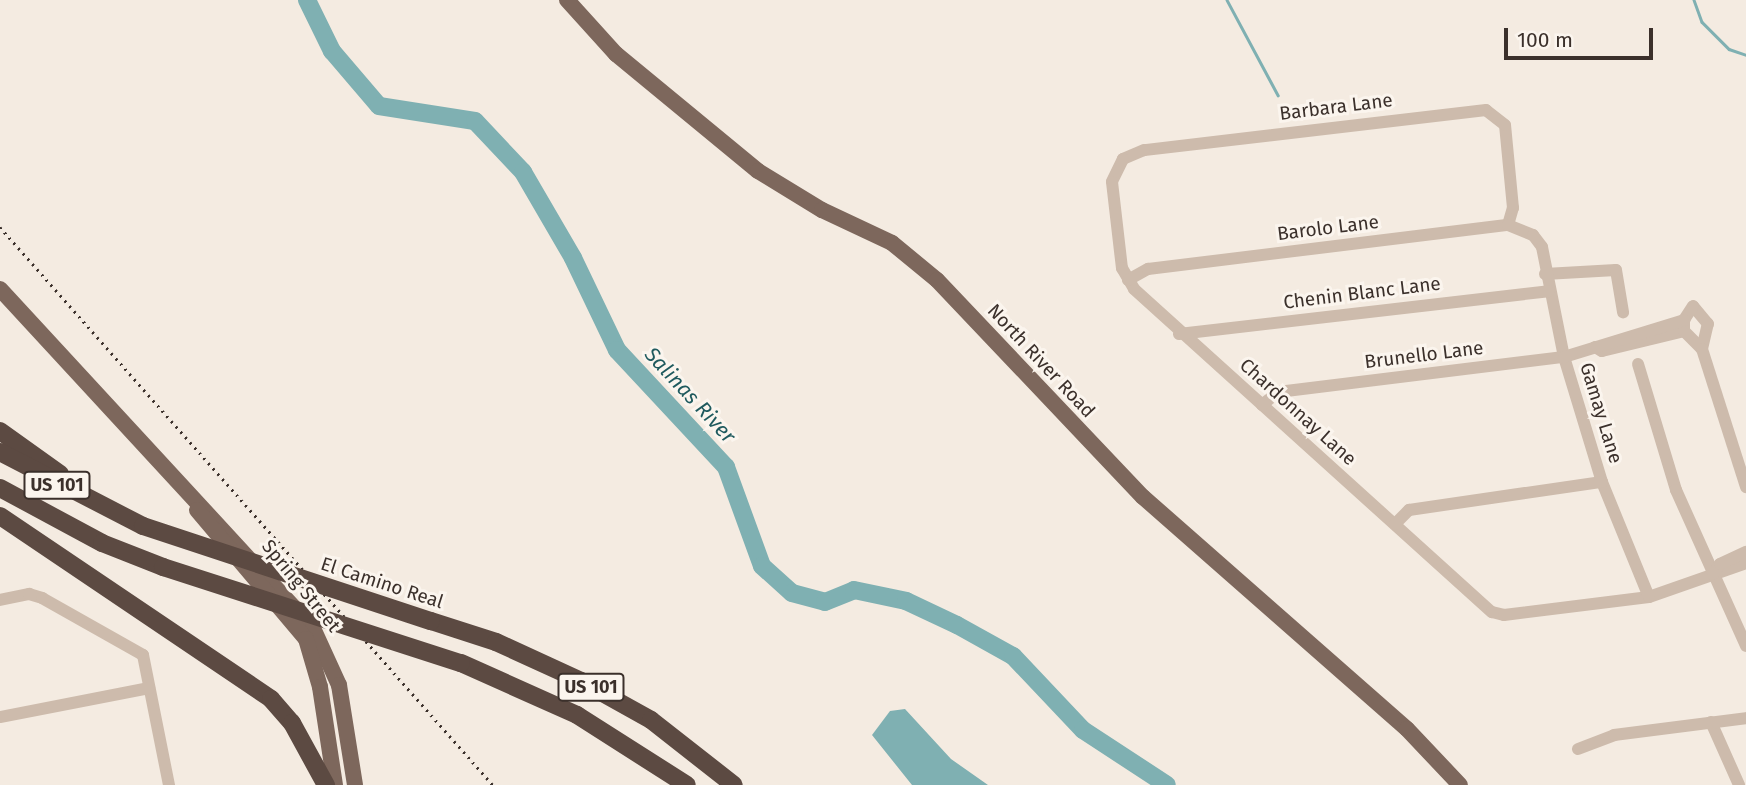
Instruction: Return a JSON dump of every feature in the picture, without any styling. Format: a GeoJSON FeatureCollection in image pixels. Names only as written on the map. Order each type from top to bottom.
{"type":"FeatureCollection","features":[{"type":"Feature","properties":{"kind":"highway"},"geometry":{"type":"LineString","coordinates":[[0,432],[117,514]]}},
{"type":"Feature","properties":{"kind":"highway","name":"El Camino Real"},"geometry":{"type":"LineString","coordinates":[[0,452],[143,526],[496,642],[581,681],[651,720],[734,785]]}},
{"type":"Feature","properties":{"kind":"highway","name":"US 101"},"geometry":{"type":"LineString","coordinates":[[0,488],[102,543],[163,567],[461,663],[578,715],[687,785]]}},
{"type":"Feature","properties":{"kind":"highway"},"geometry":{"type":"LineString","coordinates":[[0,516],[271,699],[299,734],[326,785]]}},
{"type":"Feature","properties":{"kind":"main road","name":"North River Road"},"geometry":{"type":"LineString","coordinates":[[568,0],[617,54],[758,171],[822,211],[892,243],[937,280],[1143,497],[1407,729],[1460,785]]}},
{"type":"Feature","properties":{"kind":"main road","name":"Spring Street"},"geometry":{"type":"LineString","coordinates":[[0,289],[175,480],[279,586],[327,652],[346,715],[355,785]]}},
{"type":"Feature","properties":{"kind":"main road","name":"Spring Street"},"geometry":{"type":"LineString","coordinates":[[175,480],[306,639],[320,687],[335,785]]}},
{"type":"Feature","properties":{"kind":"street","name":"Barbara Lane"},"geometry":{"type":"LineString","coordinates":[[1128,280],[1112,183],[1131,153],[1476,109],[1505,125],[1513,208],[1508,225]]}},
{"type":"Feature","properties":{"kind":"street","name":"Barolo Lane"},"geometry":{"type":"LineString","coordinates":[[1128,280],[1148,269],[1508,225],[1533,235]]}},
{"type":"Feature","properties":{"kind":"street","name":"Gamay Lane"},"geometry":{"type":"LineString","coordinates":[[1533,235],[1542,247],[1545,274],[1564,357],[1602,482],[1649,597]]}},
{"type":"Feature","properties":{"kind":"street"},"geometry":{"type":"LineString","coordinates":[[1545,274],[1616,270],[1623,312]]}},
{"type":"Feature","properties":{"kind":"street","name":"Chardonnay Lane"},"geometry":{"type":"LineString","coordinates":[[1128,280],[1179,334],[1499,615],[1649,597]]}},
{"type":"Feature","properties":{"kind":"street","name":"Chenin Blanc Lane"},"geometry":{"type":"LineString","coordinates":[[1179,334],[1549,291]]}},
{"type":"Feature","properties":{"kind":"street","name":"Brunello Lane"},"geometry":{"type":"LineString","coordinates":[[1262,405],[1278,392],[1564,357],[1684,326],[1693,306],[1706,315],[1702,349]]}},
{"type":"Feature","properties":{"kind":"street"},"geometry":{"type":"LineString","coordinates":[[1684,326],[1702,349],[1746,487]]}},
{"type":"Feature","properties":{"kind":"street"},"geometry":{"type":"LineString","coordinates":[[1638,364],[1676,490],[1746,646]]}},
{"type":"Feature","properties":{"kind":"street"},"geometry":{"type":"LineString","coordinates":[[1395,524],[1409,510],[1602,482]]}},
{"type":"Feature","properties":{"kind":"street"},"geometry":{"type":"LineString","coordinates":[[1713,573],[1746,552]]}},
{"type":"Feature","properties":{"kind":"street"},"geometry":{"type":"LineString","coordinates":[[1649,597],[1746,563]]}},
{"type":"Feature","properties":{"kind":"street"},"geometry":{"type":"LineString","coordinates":[[0,600],[29,594],[42,598],[143,655],[169,785]]}},
{"type":"Feature","properties":{"kind":"street"},"geometry":{"type":"LineString","coordinates":[[0,717],[149,688]]}},
{"type":"Feature","properties":{"kind":"street"},"geometry":{"type":"LineString","coordinates":[[1578,750],[1599,738],[1746,718]]}},
{"type":"Feature","properties":{"kind":"street"},"geometry":{"type":"LineString","coordinates":[[1711,722],[1739,785]]}},
{"type":"Feature","properties":{"kind":"water"},"geometry":{"type":"Polygon","coordinates":[[[905,709],[951,759],[988,785],[912,785],[872,735],[890,711],[905,709]]]}},
{"type":"Feature","properties":{"kind":"waterway","name":"Salinas River"},"geometry":{"type":"LineString","coordinates":[[307,0],[332,51],[379,106],[475,121],[523,172],[573,258],[617,350],[726,467],[762,566],[792,593],[825,602],[854,590],[906,601],[957,625],[1013,656],[1083,730],[1167,785]]}},
{"type":"Feature","properties":{"kind":"waterway"},"geometry":{"type":"LineString","coordinates":[[1227,0],[1278,95]]}},
{"type":"Feature","properties":{"kind":"waterway"},"geometry":{"type":"LineString","coordinates":[[1694,0],[1702,22],[1729,49],[1746,55]]}},
{"type":"Feature","properties":{"kind":"railway"},"geometry":{"type":"LineString","coordinates":[[0,227],[493,785]]}}]}
